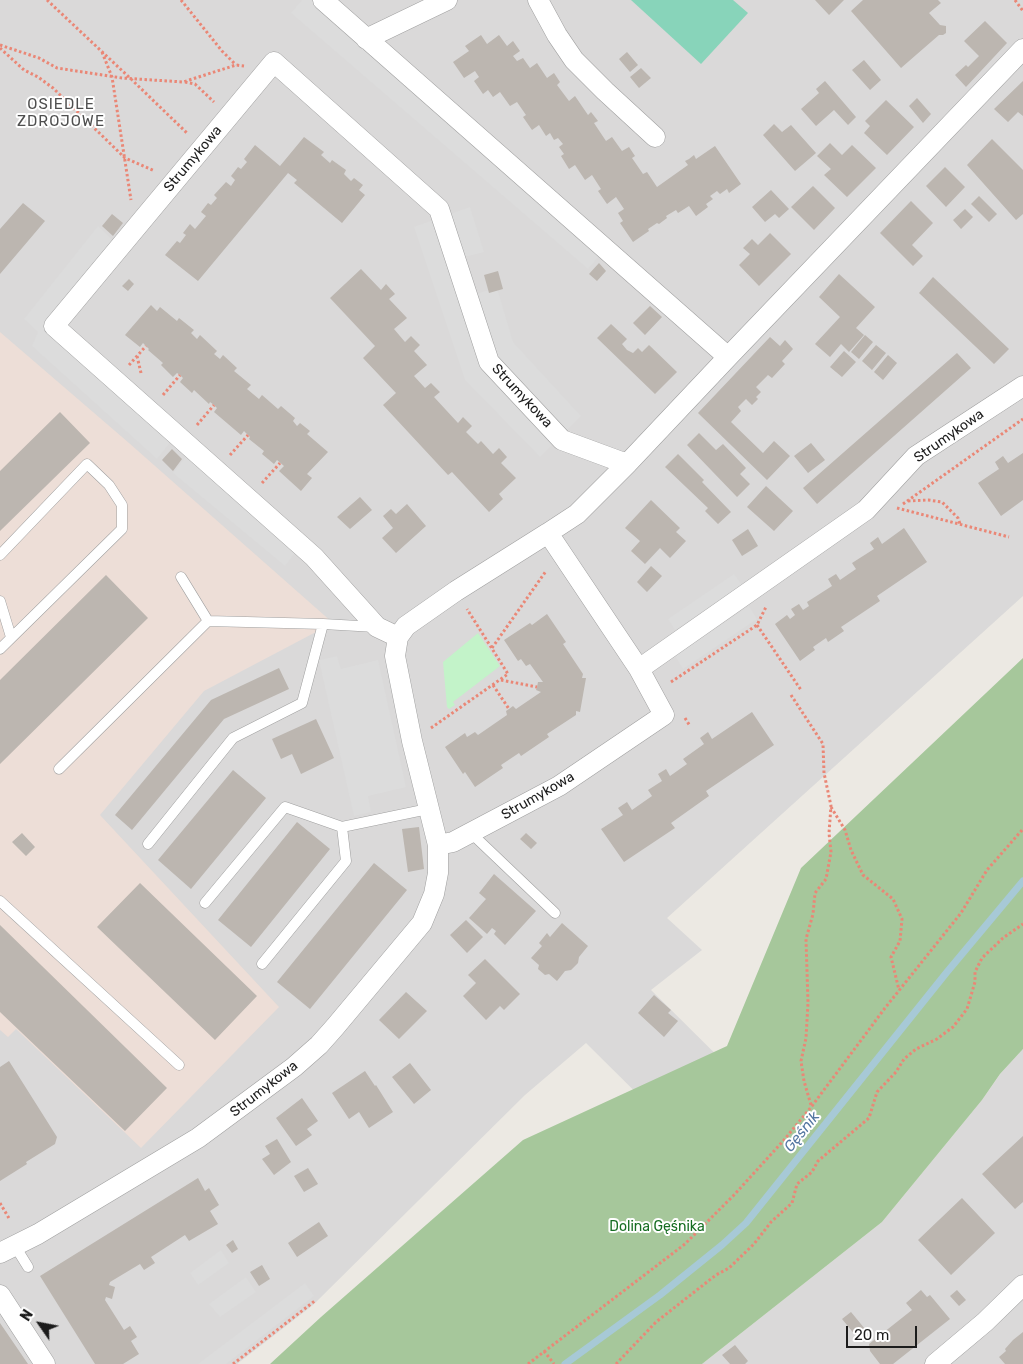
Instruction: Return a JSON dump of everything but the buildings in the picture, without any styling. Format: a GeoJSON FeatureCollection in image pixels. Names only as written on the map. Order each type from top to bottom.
{"type":"FeatureCollection","features":[{"type":"Feature","properties":{"kind":"street"},"geometry":{"type":"LineString","coordinates":[[323,0],[728,357]]}},
{"type":"Feature","properties":{"kind":"street"},"geometry":{"type":"LineString","coordinates":[[366,38],[447,0]]}},
{"type":"Feature","properties":{"kind":"street"},"geometry":{"type":"LineString","coordinates":[[538,0],[557,35],[574,60],[655,137]]}},
{"type":"Feature","properties":{"kind":"street"},"geometry":{"type":"LineString","coordinates":[[398,637],[406,626],[456,591],[577,514],[628,464],[1023,48]]}},
{"type":"Feature","properties":{"kind":"street","name":"Strumykowa"},"geometry":{"type":"LineString","coordinates":[[8,1249],[200,1142],[294,1067],[319,1045],[416,929],[425,915],[434,894],[438,873],[438,845],[412,742],[394,656],[398,637],[377,627],[314,557],[54,326],[274,62],[439,209],[489,362],[562,440],[628,464]]}},
{"type":"Feature","properties":{"kind":"street","name":"Strumykowa"},"geometry":{"type":"LineString","coordinates":[[639,669],[866,510],[916,456],[1023,386]]}},
{"type":"Feature","properties":{"kind":"street","name":"Strumykowa"},"geometry":{"type":"LineString","coordinates":[[438,845],[453,842],[559,786],[664,715],[639,669],[548,533]]}},
{"type":"Feature","properties":{"kind":"street"},"geometry":{"type":"LineString","coordinates":[[935,1364],[985,1322],[1023,1285]]}},
{"type":"Feature","properties":{"kind":"street"},"geometry":{"type":"LineString","coordinates":[[0,1295],[45,1364]]}},
{"type":"Feature","properties":{"kind":"lane"},"geometry":{"type":"LineString","coordinates":[[0,554],[87,464],[109,486],[122,505],[122,529],[0,649]]}},
{"type":"Feature","properties":{"kind":"lane"},"geometry":{"type":"LineString","coordinates":[[181,577],[208,621]]}},
{"type":"Feature","properties":{"kind":"lane"},"geometry":{"type":"LineString","coordinates":[[0,601],[11,638]]}},
{"type":"Feature","properties":{"kind":"lane"},"geometry":{"type":"LineString","coordinates":[[59,769],[208,621],[377,627]]}},
{"type":"Feature","properties":{"kind":"lane"},"geometry":{"type":"LineString","coordinates":[[148,844],[234,738],[302,703],[323,624]]}},
{"type":"Feature","properties":{"kind":"lane"},"geometry":{"type":"LineString","coordinates":[[205,903],[286,807],[342,827],[428,809]]}},
{"type":"Feature","properties":{"kind":"lane"},"geometry":{"type":"LineString","coordinates":[[262,964],[346,860],[342,827]]}},
{"type":"Feature","properties":{"kind":"lane"},"geometry":{"type":"LineString","coordinates":[[471,833],[555,914]]}},
{"type":"Feature","properties":{"kind":"lane"},"geometry":{"type":"LineString","coordinates":[[0,900],[179,1065]]}},
{"type":"Feature","properties":{"kind":"lane"},"geometry":{"type":"LineString","coordinates":[[8,1249],[28,1267]]}},
{"type":"Feature","properties":{"kind":"path"},"geometry":{"type":"LineString","coordinates":[[47,0],[132,79],[202,148]]}},
{"type":"Feature","properties":{"kind":"path"},"geometry":{"type":"LineString","coordinates":[[182,0],[222,51],[236,65]]}},
{"type":"Feature","properties":{"kind":"path"},"geometry":{"type":"LineString","coordinates":[[1015,0],[1023,11]]}},
{"type":"Feature","properties":{"kind":"path"},"geometry":{"type":"LineString","coordinates":[[0,46],[39,58],[56,68],[112,77],[195,84],[210,97],[228,118]]}},
{"type":"Feature","properties":{"kind":"path"},"geometry":{"type":"LineString","coordinates":[[0,46],[24,70],[53,88],[125,158],[176,180]]}},
{"type":"Feature","properties":{"kind":"path"},"geometry":{"type":"LineString","coordinates":[[101,50],[112,77],[135,228]]}},
{"type":"Feature","properties":{"kind":"path"},"geometry":{"type":"LineString","coordinates":[[185,82],[236,65],[267,71]]}},
{"type":"Feature","properties":{"kind":"path"},"geometry":{"type":"LineString","coordinates":[[125,369],[146,346]]}},
{"type":"Feature","properties":{"kind":"path"},"geometry":{"type":"LineString","coordinates":[[159,399],[180,376]]}},
{"type":"Feature","properties":{"kind":"path"},"geometry":{"type":"LineString","coordinates":[[193,430],[214,405]]}},
{"type":"Feature","properties":{"kind":"path"},"geometry":{"type":"LineString","coordinates":[[227,459],[248,434]]}},
{"type":"Feature","properties":{"kind":"path"},"geometry":{"type":"LineString","coordinates":[[259,487],[280,463]]}},
{"type":"Feature","properties":{"kind":"path"},"geometry":{"type":"LineString","coordinates":[[907,501],[928,500],[942,502],[958,518],[960,525]]}},
{"type":"Feature","properties":{"kind":"path"},"geometry":{"type":"LineString","coordinates":[[897,508],[1009,537]]}},
{"type":"Feature","properties":{"kind":"path"},"geometry":{"type":"LineString","coordinates":[[492,648],[560,552]]}},
{"type":"Feature","properties":{"kind":"path"},"geometry":{"type":"LineString","coordinates":[[412,742],[508,674],[456,591]]}},
{"type":"Feature","properties":{"kind":"path"},"geometry":{"type":"LineString","coordinates":[[757,625],[801,690]]}},
{"type":"Feature","properties":{"kind":"path"},"geometry":{"type":"LineString","coordinates":[[500,680],[537,686]]}},
{"type":"Feature","properties":{"kind":"path"},"geometry":{"type":"LineString","coordinates":[[492,685],[509,708]]}},
{"type":"Feature","properties":{"kind":"path"},"geometry":{"type":"LineString","coordinates":[[791,695],[823,744],[824,773],[831,806],[829,832],[831,852],[826,879],[815,893],[813,914],[806,939],[806,1038],[801,1061],[804,1081],[812,1106]]}},
{"type":"Feature","properties":{"kind":"path"},"geometry":{"type":"LineString","coordinates":[[831,806],[845,830],[851,850],[863,875],[893,899],[902,919],[900,941],[891,957],[899,990]]}},
{"type":"Feature","properties":{"kind":"path"},"geometry":{"type":"LineString","coordinates":[[528,1364],[685,1244],[734,1195],[812,1106],[899,990],[960,914],[988,870],[1023,829]]}},
{"type":"Feature","properties":{"kind":"path"},"geometry":{"type":"LineString","coordinates":[[616,1364],[656,1322],[716,1275],[729,1268],[754,1244],[771,1222],[792,1203],[797,1184],[812,1172],[818,1161],[869,1118],[877,1092],[896,1072],[904,1059],[916,1049],[937,1039],[954,1027],[968,1009],[975,972],[982,958],[1003,938],[1023,924]]}},
{"type":"Feature","properties":{"kind":"path"},"geometry":{"type":"LineString","coordinates":[[0,1203],[10,1220]]}},
{"type":"Feature","properties":{"kind":"path"},"geometry":{"type":"LineString","coordinates":[[233,1364],[316,1300]]}},
{"type":"Feature","properties":{"kind":"path"},"geometry":{"type":"LineString","coordinates":[[544,1351],[554,1364]]}},
{"type":"Feature","properties":{"kind":"shaded area"},"geometry":{"type":"Polygon","coordinates":[[[0,0],[1023,0],[1023,596],[667,918],[702,950],[651,990],[765,1103],[706,1162],[586,1043],[525,1095],[313,1305],[237,1364],[0,1364],[0,0]]]}},
{"type":"Feature","properties":{"kind":"shaded area"},"geometry":{"type":"Polygon","coordinates":[[[302,0],[323,0],[605,249],[588,269],[291,13],[302,0]]]}},
{"type":"Feature","properties":{"kind":"shaded area"},"geometry":{"type":"Polygon","coordinates":[[[470,207],[484,252],[456,259],[468,296],[497,288],[513,342],[581,416],[540,457],[465,380],[414,227],[470,207]]]}},
{"type":"Feature","properties":{"kind":"shaded area"},"geometry":{"type":"Polygon","coordinates":[[[98,226],[120,247],[54,326],[176,435],[157,459],[32,346],[38,332],[24,319],[98,226]]]}},
{"type":"Feature","properties":{"kind":"shaded area"},"geometry":{"type":"Polygon","coordinates":[[[0,332],[333,623],[204,691],[100,815],[279,1007],[141,1148],[16,1029],[8,1037],[0,1030],[0,332]]]}},
{"type":"Feature","properties":{"kind":"shaded area"},"geometry":{"type":"Polygon","coordinates":[[[192,449],[301,545],[285,566],[173,473],[192,449]]]}},
{"type":"Feature","properties":{"kind":"shaded area"},"geometry":{"type":"Polygon","coordinates":[[[734,574],[742,585],[675,630],[668,619],[734,574]]]}},
{"type":"Feature","properties":{"kind":"shaded area"},"geometry":{"type":"Polygon","coordinates":[[[749,606],[757,619],[683,669],[675,656],[749,606]]]}},
{"type":"Feature","properties":{"kind":"shaded area"},"geometry":{"type":"Polygon","coordinates":[[[337,656],[341,669],[378,660],[406,787],[368,796],[371,812],[354,816],[319,660],[337,656]]]}},
{"type":"Feature","properties":{"kind":"shaded area"},"geometry":{"type":"Polygon","coordinates":[[[1023,1049],[1023,1364],[702,1364],[882,1222],[982,1100],[1001,1073],[1023,1049]]]}},
{"type":"Feature","properties":{"kind":"shaded area"},"geometry":{"type":"Polygon","coordinates":[[[221,1250],[229,1263],[198,1285],[190,1273],[221,1250]]]}},
{"type":"Feature","properties":{"kind":"shaded area"},"geometry":{"type":"Polygon","coordinates":[[[246,1277],[256,1292],[220,1317],[209,1304],[246,1277]]]}},
{"type":"Feature","properties":{"kind":"shaded area"},"geometry":{"type":"Polygon","coordinates":[[[305,1283],[314,1296],[226,1364],[198,1364],[305,1283]]]}},
{"type":"Feature","properties":{"kind":"green space"},"geometry":{"type":"Polygon","coordinates":[[[631,0],[733,0],[748,13],[701,64],[631,0]]]}},
{"type":"Feature","properties":{"kind":"green space"},"geometry":{"type":"Polygon","coordinates":[[[478,633],[500,666],[453,702],[455,705],[449,709],[447,707],[443,662],[478,633]]]}},
{"type":"Feature","properties":{"kind":"green space","name":"Dolina Gęśnika"},"geometry":{"type":"Polygon","coordinates":[[[1023,658],[1023,1049],[1000,1074],[982,1100],[882,1222],[702,1364],[270,1364],[523,1140],[727,1046],[801,868],[1023,658]]]}},
{"type":"Feature","properties":{"kind":"waterway","name":"Gęśnik"},"geometry":{"type":"LineString","coordinates":[[565,1364],[660,1295],[746,1223],[947,972],[1023,881]]}},
{"type":"Feature","properties":{"kind":"district","name":"OSIEDLE ZDROJOWE"},"geometry":{"type":"Point","coordinates":[61,114]}}]}
